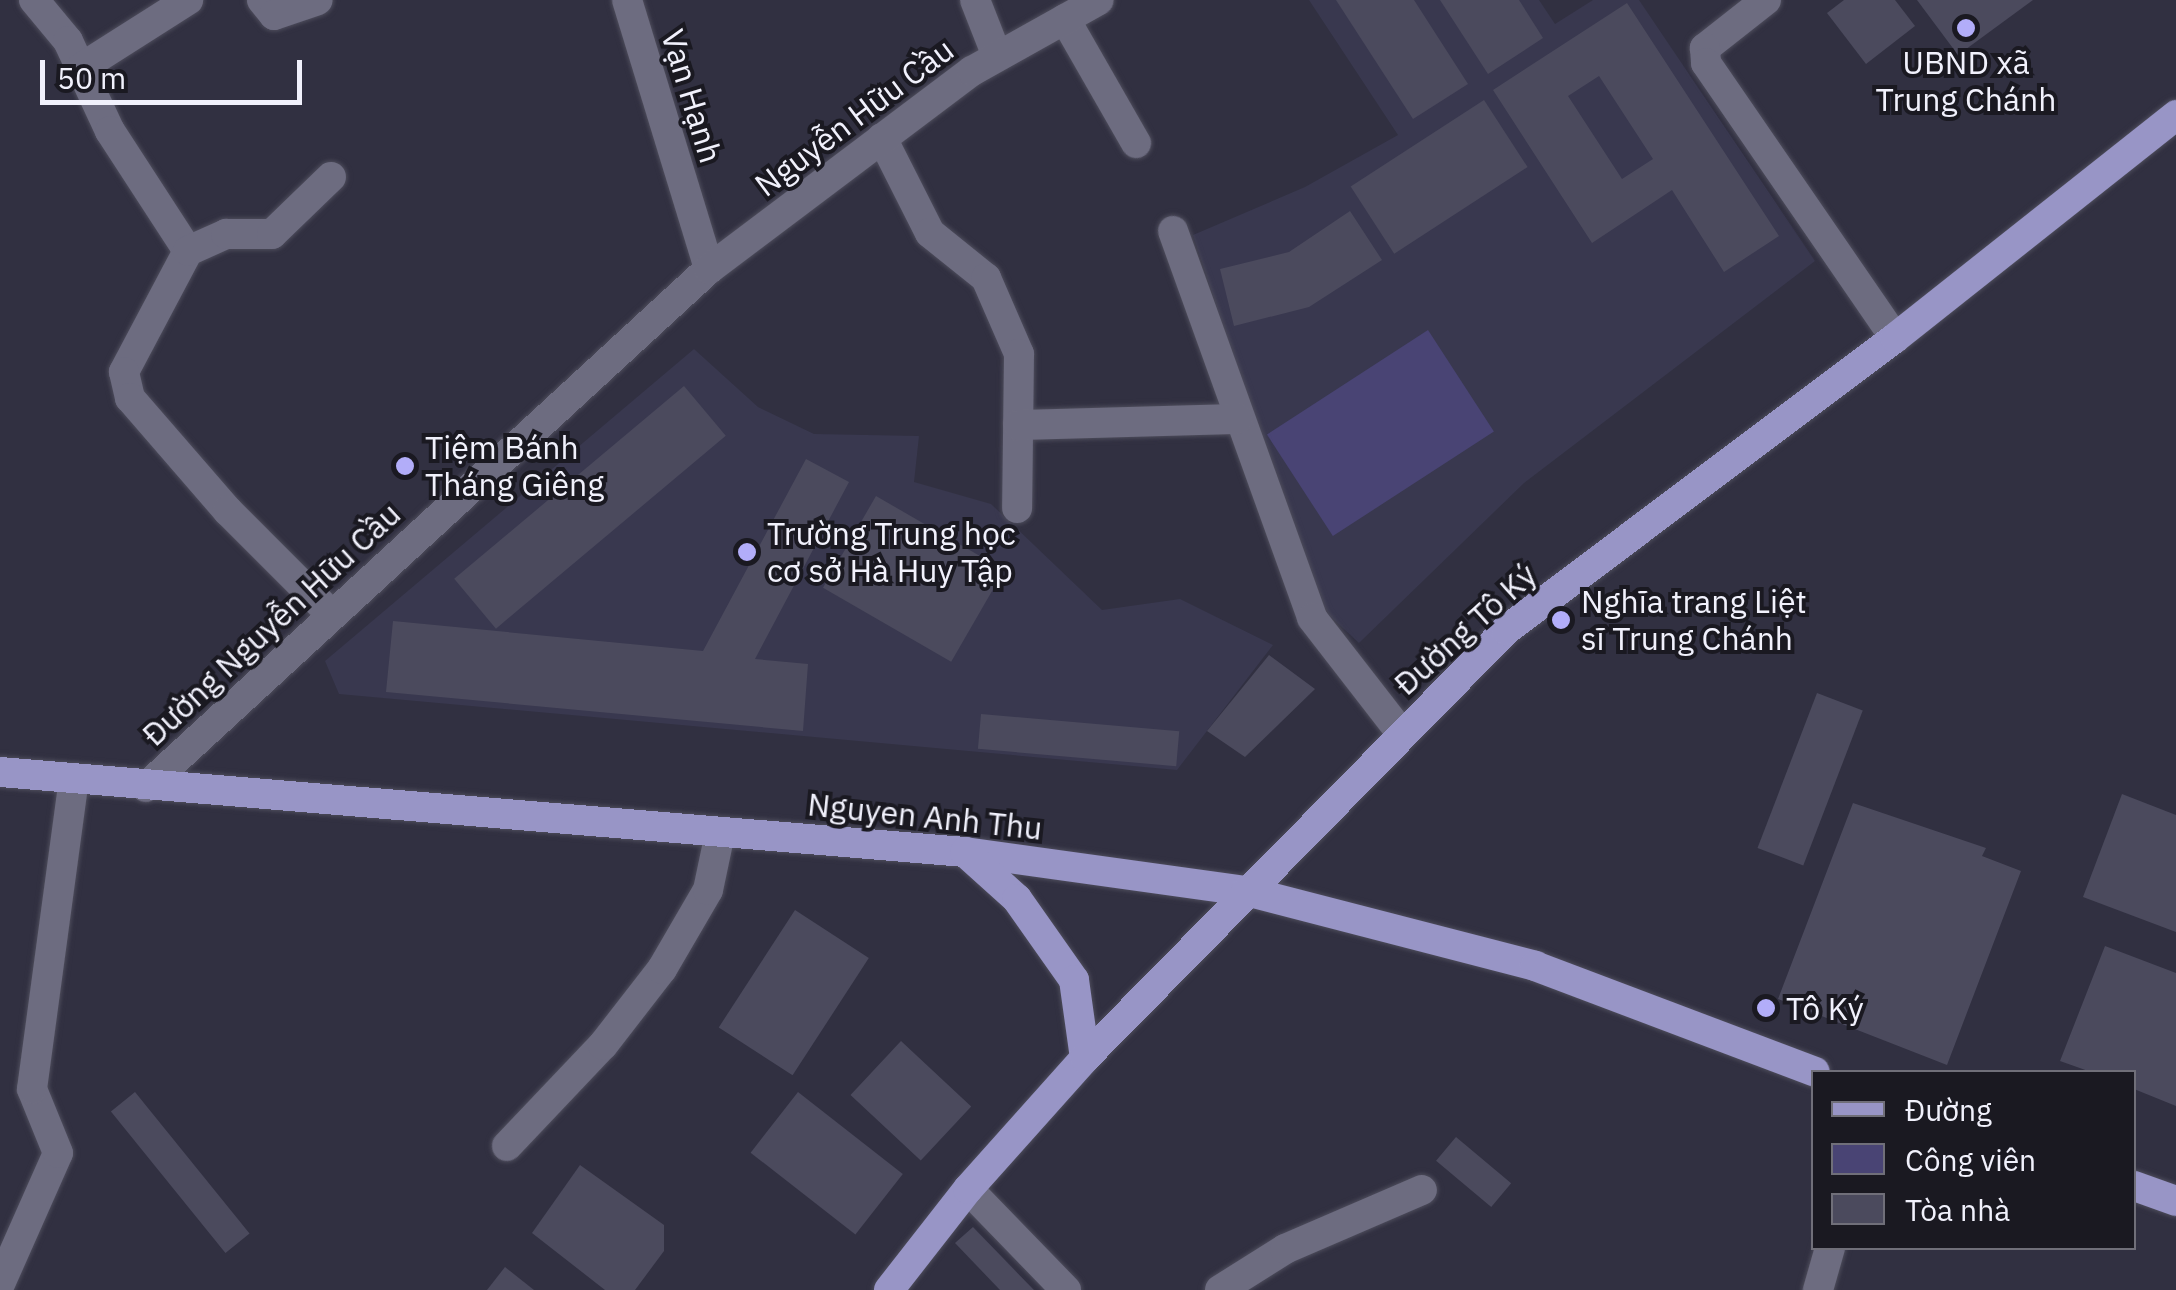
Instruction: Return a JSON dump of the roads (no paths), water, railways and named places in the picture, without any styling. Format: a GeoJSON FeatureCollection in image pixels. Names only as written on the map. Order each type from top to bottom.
{"type":"FeatureCollection","features":[{"type":"Feature","properties":{"kind":"main road","name":"Đường Tô Ký"},"geometry":{"type":"LineString","coordinates":[[890,1290],[968,1188],[1085,1058],[1246,890],[1506,630],[1895,338],[2176,116]]}},
{"type":"Feature","properties":{"kind":"main road","name":"Nguyen Anh Thu"},"geometry":{"type":"LineString","coordinates":[[0,772],[965,852],[1246,890],[1535,966],[1811,1070]]}},
{"type":"Feature","properties":{"kind":"main road"},"geometry":{"type":"LineString","coordinates":[[965,852],[1017,899],[1074,980],[1085,1058]]}},
{"type":"Feature","properties":{"kind":"main road"},"geometry":{"type":"LineString","coordinates":[[2136,1187],[2176,1201]]}},
{"type":"Feature","properties":{"kind":"street"},"geometry":{"type":"LineString","coordinates":[[34,0],[68,41],[110,132],[188,251]]}},
{"type":"Feature","properties":{"kind":"street"},"geometry":{"type":"LineString","coordinates":[[81,68],[188,0]]}},
{"type":"Feature","properties":{"kind":"street"},"geometry":{"type":"LineString","coordinates":[[262,0],[274,15],[318,0]]}},
{"type":"Feature","properties":{"kind":"street","name":"Vạn Hạnh"},"geometry":{"type":"LineString","coordinates":[[627,0],[709,269]]}},
{"type":"Feature","properties":{"kind":"street"},"geometry":{"type":"LineString","coordinates":[[975,0],[997,56]]}},
{"type":"Feature","properties":{"kind":"street","name":"Nguyễn Hữu Cầu"},"geometry":{"type":"LineString","coordinates":[[709,269],[997,56],[1098,0]]}},
{"type":"Feature","properties":{"kind":"street"},"geometry":{"type":"LineString","coordinates":[[1766,0],[1705,48],[1706,63],[1895,338]]}},
{"type":"Feature","properties":{"kind":"street"},"geometry":{"type":"LineString","coordinates":[[1065,19],[1136,143]]}},
{"type":"Feature","properties":{"kind":"street"},"geometry":{"type":"LineString","coordinates":[[882,138],[930,234],[986,278],[1019,354],[1017,508]]}},
{"type":"Feature","properties":{"kind":"street"},"geometry":{"type":"LineString","coordinates":[[331,177],[272,234],[226,234],[188,251],[124,372],[130,398],[228,511],[332,615]]}},
{"type":"Feature","properties":{"kind":"street"},"geometry":{"type":"LineString","coordinates":[[1173,231],[1312,618],[1402,734]]}},
{"type":"Feature","properties":{"kind":"street","name":"Đường Nguyễn Hữu Cầu"},"geometry":{"type":"LineString","coordinates":[[146,787],[709,269]]}},
{"type":"Feature","properties":{"kind":"street"},"geometry":{"type":"LineString","coordinates":[[1018,425],[1238,419]]}},
{"type":"Feature","properties":{"kind":"street"},"geometry":{"type":"LineString","coordinates":[[0,1284],[58,1153],[32,1089],[74,780]]}},
{"type":"Feature","properties":{"kind":"street"},"geometry":{"type":"LineString","coordinates":[[507,1146],[603,1045],[662,968],[708,890],[720,832]]}},
{"type":"Feature","properties":{"kind":"street"},"geometry":{"type":"LineString","coordinates":[[968,1188],[1066,1290]]}},
{"type":"Feature","properties":{"kind":"street"},"geometry":{"type":"LineString","coordinates":[[1220,1290],[1285,1249],[1422,1190]]}},
{"type":"Feature","properties":{"kind":"street"},"geometry":{"type":"LineString","coordinates":[[1818,1290],[1829,1250]]}},
{"type":"Feature","properties":{"kind":"place","name":"UBND xã Trung Chánh"},"geometry":{"type":"Point","coordinates":[1966,28]}},
{"type":"Feature","properties":{"kind":"place","name":"Tiệm Bánh Tháng Giêng"},"geometry":{"type":"Point","coordinates":[405,466]}},
{"type":"Feature","properties":{"kind":"place","name":"Trường Trung học cơ sở Hà Huy Tập"},"geometry":{"type":"Point","coordinates":[747,552]}},
{"type":"Feature","properties":{"kind":"place","name":"Nghĩa trang Liệt sĩ Trung Chánh"},"geometry":{"type":"Point","coordinates":[1561,620]}},
{"type":"Feature","properties":{"kind":"place","name":"Tô Ký"},"geometry":{"type":"Point","coordinates":[1766,1008]}}]}
